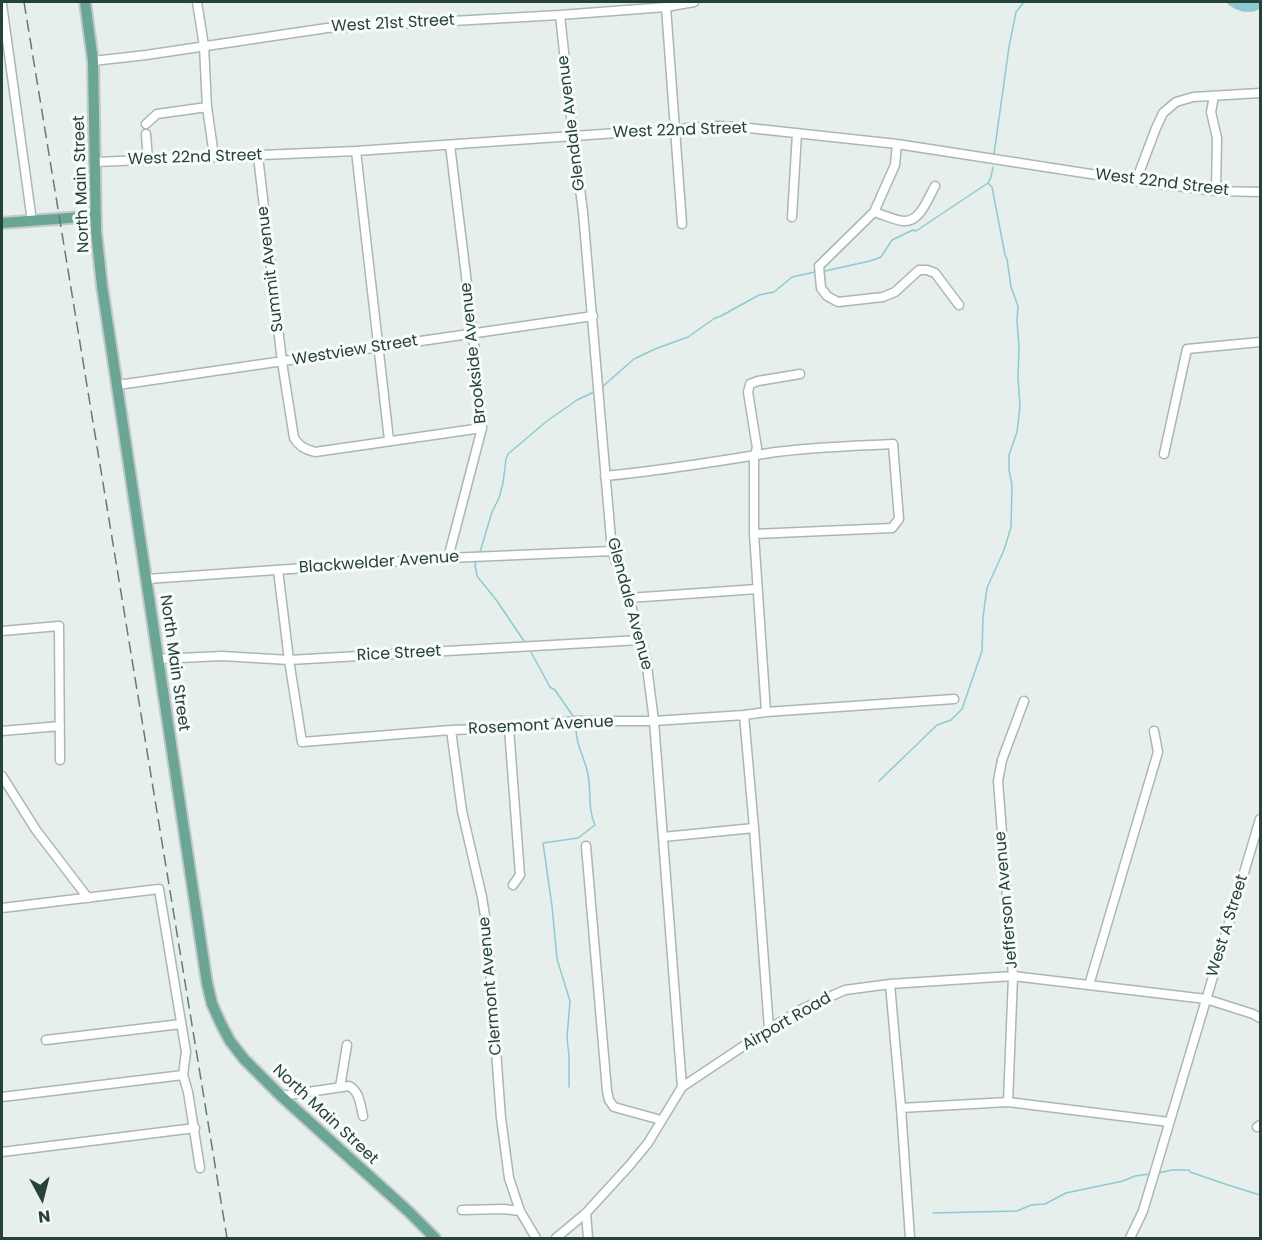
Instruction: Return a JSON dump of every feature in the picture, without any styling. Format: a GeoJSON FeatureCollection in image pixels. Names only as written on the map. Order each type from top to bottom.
{"type":"FeatureCollection","features":[{"type":"Feature","properties":{"kind":"main road","name":"North Main Street"},"geometry":{"type":"LineString","coordinates":[[85,2],[93,61],[97,241],[102,286],[212,1004],[230,1041],[244,1059],[281,1096],[408,1211],[435,1239]]}},
{"type":"Feature","properties":{"kind":"main road"},"geometry":{"type":"LineString","coordinates":[[2,216],[96,212]]}},
{"type":"Feature","properties":{"kind":"main road"},"geometry":{"type":"LineString","coordinates":[[2,223],[96,212]]}},
{"type":"Feature","properties":{"kind":"street"},"geometry":{"type":"LineString","coordinates":[[197,2],[204,46],[207,107],[214,156]]}},
{"type":"Feature","properties":{"kind":"street","name":"West 21st Street"},"geometry":{"type":"LineString","coordinates":[[93,61],[327,28],[560,15],[666,7],[694,2]]}},
{"type":"Feature","properties":{"kind":"street"},"geometry":{"type":"LineString","coordinates":[[2,7],[31,214]]}},
{"type":"Feature","properties":{"kind":"street"},"geometry":{"type":"LineString","coordinates":[[666,7],[682,225]]}},
{"type":"Feature","properties":{"kind":"street","name":"Glendale Avenue"},"geometry":{"type":"LineString","coordinates":[[560,15],[583,212],[612,551],[629,598],[646,659],[654,721],[682,1087]]}},
{"type":"Feature","properties":{"kind":"street"},"geometry":{"type":"LineString","coordinates":[[1136,181],[1163,113],[1176,102],[1193,98],[1260,93]]}},
{"type":"Feature","properties":{"kind":"street"},"geometry":{"type":"LineString","coordinates":[[1214,96],[1211,112],[1217,138],[1216,191]]}},
{"type":"Feature","properties":{"kind":"street"},"geometry":{"type":"LineString","coordinates":[[146,124],[157,114],[207,107]]}},
{"type":"Feature","properties":{"kind":"street","name":"West 22nd Street"},"geometry":{"type":"LineString","coordinates":[[96,162],[356,151],[719,126],[897,144],[1216,191],[1260,192]]}},
{"type":"Feature","properties":{"kind":"street"},"geometry":{"type":"LineString","coordinates":[[792,217],[797,133]]}},
{"type":"Feature","properties":{"kind":"street"},"geometry":{"type":"LineString","coordinates":[[146,134],[148,159]]}},
{"type":"Feature","properties":{"kind":"street"},"geometry":{"type":"LineString","coordinates":[[897,144],[895,165],[874,212],[819,266],[821,288],[826,296],[838,302],[883,297],[895,292],[919,270],[927,270],[935,273],[960,305]]}},
{"type":"Feature","properties":{"kind":"street","name":"Brookside Avenue"},"geometry":{"type":"LineString","coordinates":[[448,558],[482,429],[473,333],[450,145]]}},
{"type":"Feature","properties":{"kind":"street"},"geometry":{"type":"LineString","coordinates":[[356,151],[389,440]]}},
{"type":"Feature","properties":{"kind":"street","name":"Summit Avenue"},"geometry":{"type":"LineString","coordinates":[[258,156],[282,362],[294,438],[298,444],[315,452],[482,429]]}},
{"type":"Feature","properties":{"kind":"street"},"geometry":{"type":"LineString","coordinates":[[874,212],[905,222],[913,220],[920,213],[935,186]]}},
{"type":"Feature","properties":{"kind":"street","name":"Westview Street"},"geometry":{"type":"LineString","coordinates":[[118,385],[593,316]]}},
{"type":"Feature","properties":{"kind":"street"},"geometry":{"type":"LineString","coordinates":[[1164,454],[1187,349],[1260,342]]}},
{"type":"Feature","properties":{"kind":"street"},"geometry":{"type":"LineString","coordinates":[[766,712],[754,534],[754,457],[757,448],[748,392],[750,384],[758,381],[800,374]]}},
{"type":"Feature","properties":{"kind":"street"},"geometry":{"type":"LineString","coordinates":[[605,476],[754,457],[768,453],[893,444],[899,519],[892,528],[754,534]]}},
{"type":"Feature","properties":{"kind":"street","name":"Blackwelder Avenue"},"geometry":{"type":"LineString","coordinates":[[147,579],[448,558],[612,551]]}},
{"type":"Feature","properties":{"kind":"street","name":"Rosemont Avenue"},"geometry":{"type":"LineString","coordinates":[[278,570],[302,741],[509,728],[576,721],[654,721],[954,699]]}},
{"type":"Feature","properties":{"kind":"street"},"geometry":{"type":"LineString","coordinates":[[629,598],[757,589]]}},
{"type":"Feature","properties":{"kind":"street"},"geometry":{"type":"LineString","coordinates":[[2,631],[59,626],[60,760]]}},
{"type":"Feature","properties":{"kind":"street","name":"Rice Street"},"geometry":{"type":"LineString","coordinates":[[158,659],[222,656],[289,660],[640,639]]}},
{"type":"Feature","properties":{"kind":"street","name":"Jefferson Avenue"},"geometry":{"type":"LineString","coordinates":[[1008,1102],[1013,976],[998,781],[1002,760],[1024,701]]}},
{"type":"Feature","properties":{"kind":"street"},"geometry":{"type":"LineString","coordinates":[[744,715],[769,1029]]}},
{"type":"Feature","properties":{"kind":"street"},"geometry":{"type":"LineString","coordinates":[[2,732],[60,726]]}},
{"type":"Feature","properties":{"kind":"street"},"geometry":{"type":"LineString","coordinates":[[509,728],[520,874],[513,885]]}},
{"type":"Feature","properties":{"kind":"street","name":"Clermont Avenue"},"geometry":{"type":"LineString","coordinates":[[451,730],[462,811],[487,929],[505,1154],[509,1178],[520,1211],[536,1239]]}},
{"type":"Feature","properties":{"kind":"street"},"geometry":{"type":"LineString","coordinates":[[1089,985],[1158,752],[1154,731]]}},
{"type":"Feature","properties":{"kind":"street"},"geometry":{"type":"LineString","coordinates":[[2,776],[36,830],[88,898]]}},
{"type":"Feature","properties":{"kind":"street","name":"West A Street"},"geometry":{"type":"LineString","coordinates":[[1130,1239],[1143,1210],[1260,819]]}},
{"type":"Feature","properties":{"kind":"street"},"geometry":{"type":"LineString","coordinates":[[663,837],[754,828]]}},
{"type":"Feature","properties":{"kind":"street"},"geometry":{"type":"LineString","coordinates":[[586,846],[606,1090],[609,1101],[614,1107],[661,1120]]}},
{"type":"Feature","properties":{"kind":"street"},"geometry":{"type":"LineString","coordinates":[[2,908],[159,889],[186,1052],[183,1075],[195,1128],[200,1168]]}},
{"type":"Feature","properties":{"kind":"street","name":"Airport Road"},"geometry":{"type":"LineString","coordinates":[[556,1239],[586,1213],[648,1143],[682,1087],[804,1008],[845,990],[890,984],[1013,976],[1206,999],[1260,1018]]}},
{"type":"Feature","properties":{"kind":"street"},"geometry":{"type":"LineString","coordinates":[[890,984],[910,1239]]}},
{"type":"Feature","properties":{"kind":"street"},"geometry":{"type":"LineString","coordinates":[[46,1040],[181,1024]]}},
{"type":"Feature","properties":{"kind":"street"},"geometry":{"type":"LineString","coordinates":[[340,1087],[347,1045]]}},
{"type":"Feature","properties":{"kind":"street"},"geometry":{"type":"LineString","coordinates":[[2,1097],[183,1075]]}},
{"type":"Feature","properties":{"kind":"street"},"geometry":{"type":"LineString","coordinates":[[281,1096],[349,1086],[357,1094],[363,1116]]}},
{"type":"Feature","properties":{"kind":"street"},"geometry":{"type":"LineString","coordinates":[[901,1108],[1008,1102],[1169,1122]]}},
{"type":"Feature","properties":{"kind":"street"},"geometry":{"type":"LineString","coordinates":[[2,1152],[195,1128]]}},
{"type":"Feature","properties":{"kind":"street"},"geometry":{"type":"LineString","coordinates":[[462,1210],[520,1211]]}},
{"type":"Feature","properties":{"kind":"street"},"geometry":{"type":"LineString","coordinates":[[586,1213],[588,1239]]}},
{"type":"Feature","properties":{"kind":"water"},"geometry":{"type":"Polygon","coordinates":[[[1226,2],[1260,2],[1260,9],[1251,12],[1242,11],[1226,2]]]}},
{"type":"Feature","properties":{"kind":"waterway"},"geometry":{"type":"LineString","coordinates":[[994,154],[1009,47],[1016,12],[1024,2]]}},
{"type":"Feature","properties":{"kind":"waterway"},"geometry":{"type":"LineString","coordinates":[[825,271],[881,257],[892,240],[913,230],[916,231],[988,183],[993,167]]}},
{"type":"Feature","properties":{"kind":"waterway"},"geometry":{"type":"LineString","coordinates":[[879,781],[937,725],[951,720],[962,709],[982,651],[987,588],[1004,550],[1011,527],[1012,485],[1009,455],[1017,432],[1020,406],[1018,306],[1011,287],[992,187],[988,183]]}},
{"type":"Feature","properties":{"kind":"waterway"},"geometry":{"type":"LineString","coordinates":[[601,388],[634,359],[688,337],[715,318],[759,295],[774,292],[792,277],[815,272]]}},
{"type":"Feature","properties":{"kind":"waterway"},"geometry":{"type":"LineString","coordinates":[[480,552],[492,512],[499,498],[508,454],[547,421],[577,400],[594,392]]}},
{"type":"Feature","properties":{"kind":"waterway"},"geometry":{"type":"LineString","coordinates":[[476,562],[477,576],[524,641]]}},
{"type":"Feature","properties":{"kind":"waterway"},"geometry":{"type":"LineString","coordinates":[[531,652],[550,687],[555,690],[573,716]]}},
{"type":"Feature","properties":{"kind":"waterway"},"geometry":{"type":"LineString","coordinates":[[569,1087],[567,1038],[570,1001],[557,959],[543,843],[578,838],[595,825],[591,812],[588,777],[578,745],[576,729]]}},
{"type":"Feature","properties":{"kind":"waterway"},"geometry":{"type":"LineString","coordinates":[[1158,1173],[1189,1170],[1260,1195]]}},
{"type":"Feature","properties":{"kind":"waterway"},"geometry":{"type":"LineString","coordinates":[[933,1213],[1017,1211],[1031,1205],[1045,1204],[1066,1193],[1150,1174]]}},
{"type":"Feature","properties":{"kind":"railway"},"geometry":{"type":"LineString","coordinates":[[24,2],[227,1238]]}}]}
